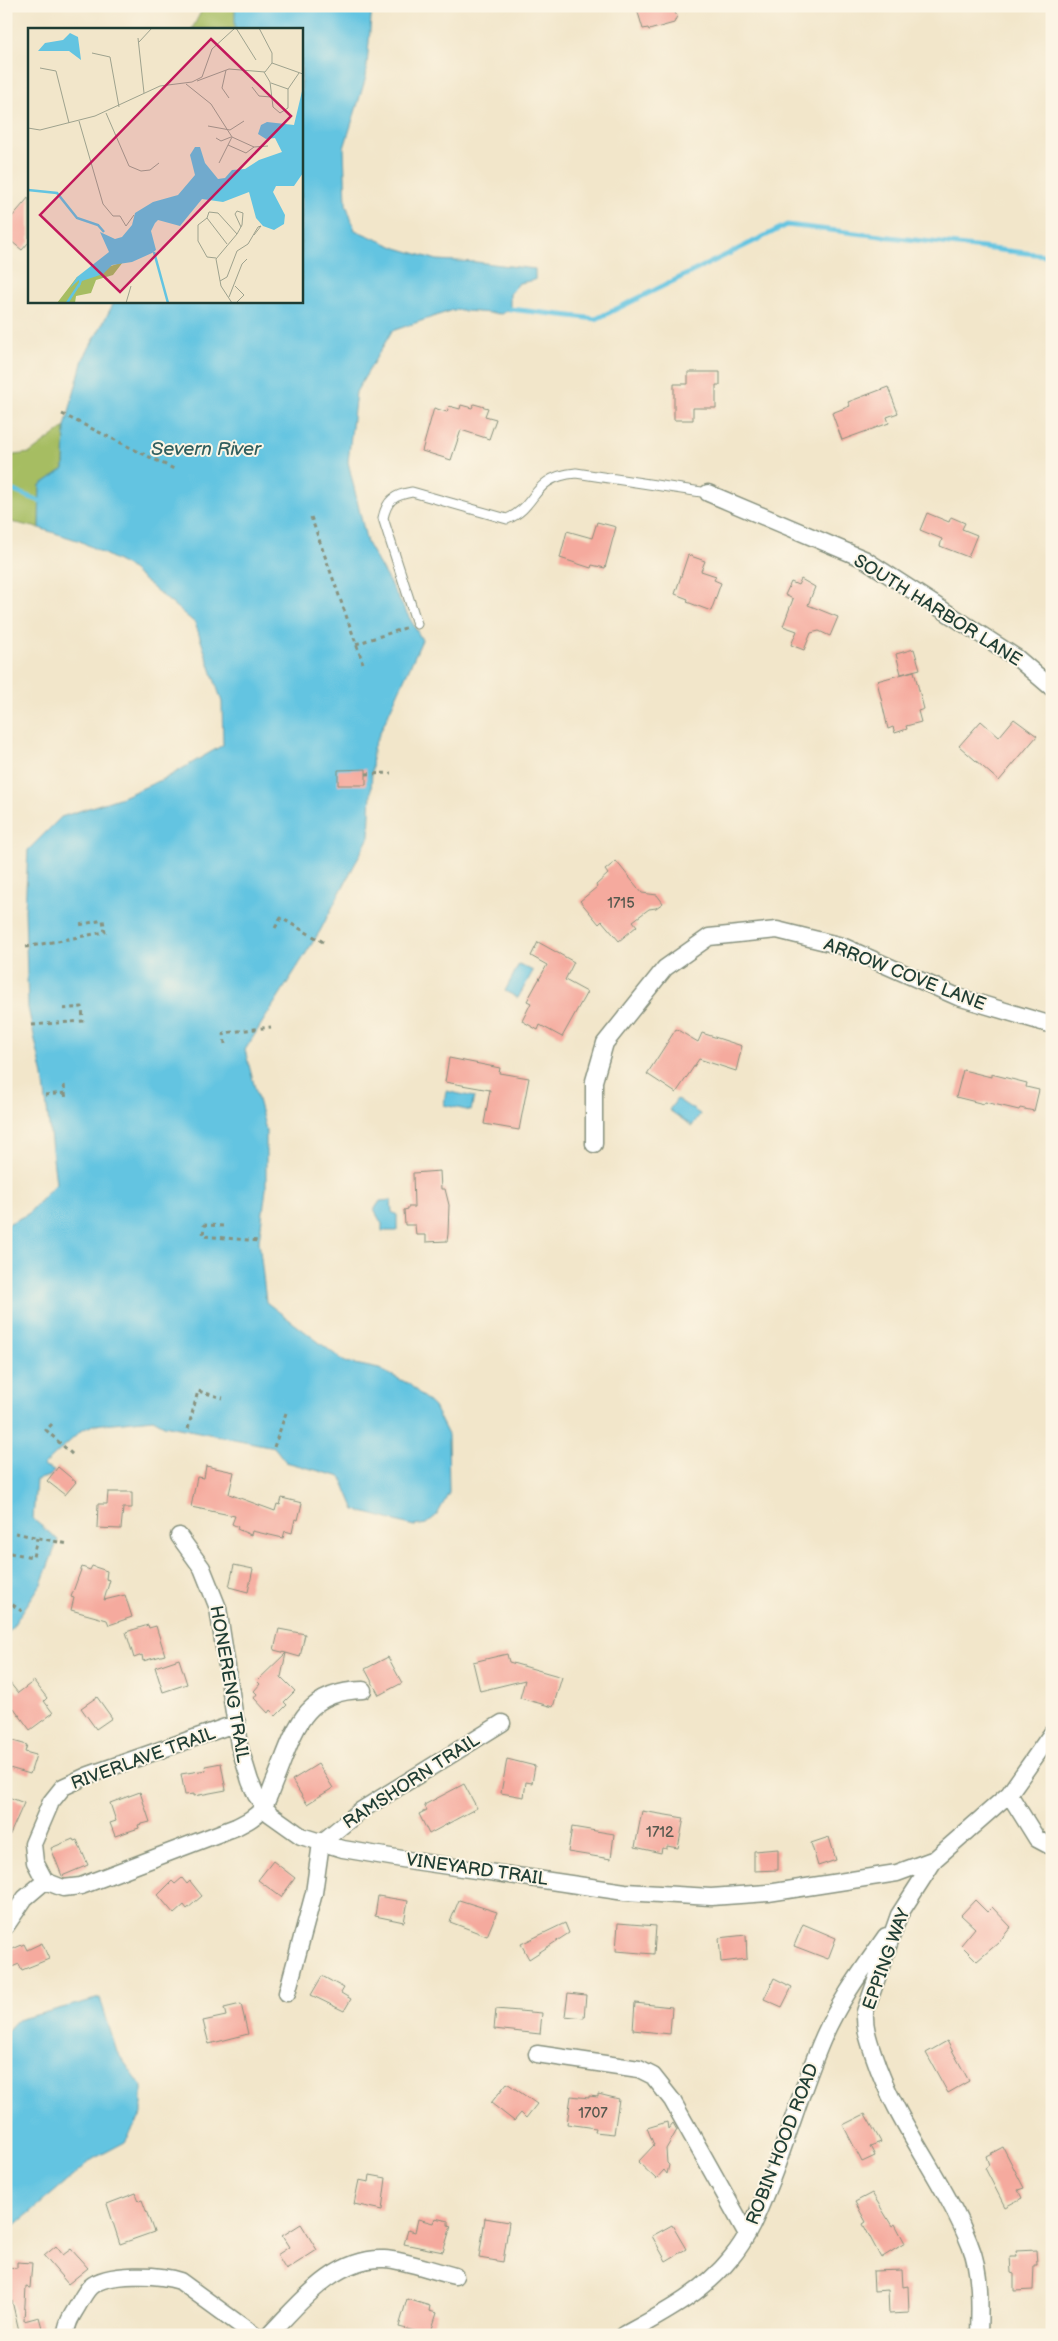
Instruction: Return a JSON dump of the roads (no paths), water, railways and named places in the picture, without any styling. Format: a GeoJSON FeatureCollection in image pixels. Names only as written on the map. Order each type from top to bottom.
{"type":"FeatureCollection","features":[{"type":"Feature","properties":{"kind":"street","name":"SOUTH HARBOR LANE"},"geometry":{"type":"LineString","coordinates":[[708,493],[864,559],[1017,658],[1052,688]]}},
{"type":"Feature","properties":{"kind":"street","name":"ARROW COVE LANE"},"geometry":{"type":"LineString","coordinates":[[594,1144],[594,1081],[605,1043],[665,968],[709,937],[777,930],[842,946],[958,997],[1052,1025]]}},
{"type":"Feature","properties":{"kind":"street","name":"HONERENG TRAIL"},"geometry":{"type":"LineString","coordinates":[[179,1536],[202,1568],[218,1608],[246,1770],[256,1795],[264,1807]]}},
{"type":"Feature","properties":{"kind":"street"},"geometry":{"type":"LineString","coordinates":[[6,1926],[25,1898],[45,1881],[63,1888],[81,1886],[236,1827],[252,1818],[264,1807],[296,1730],[309,1710],[317,1702],[332,1694],[363,1690]]}},
{"type":"Feature","properties":{"kind":"street","name":"RIVERLAVE TRAIL"},"geometry":{"type":"LineString","coordinates":[[45,1881],[34,1862],[33,1844],[51,1802],[63,1787],[96,1772],[237,1723]]}},
{"type":"Feature","properties":{"kind":"street","name":"RAMSHORN TRAIL"},"geometry":{"type":"LineString","coordinates":[[321,1843],[360,1811],[502,1723]]}},
{"type":"Feature","properties":{"kind":"street","name":"EPPING WAY"},"geometry":{"type":"LineString","coordinates":[[979,2335],[977,2277],[970,2245],[886,2088],[865,2024],[867,2002],[899,1915],[935,1859],[1009,1794],[1052,1733]]}},
{"type":"Feature","properties":{"kind":"street"},"geometry":{"type":"LineString","coordinates":[[1009,1794],[1037,1839],[1052,1847]]}},
{"type":"Feature","properties":{"kind":"street","name":"VINEYARD TRAIL"},"geometry":{"type":"LineString","coordinates":[[264,1807],[283,1825],[301,1836],[343,1849],[625,1892],[711,1897],[768,1893],[897,1873],[935,1859]]}},
{"type":"Feature","properties":{"kind":"street"},"geometry":{"type":"LineString","coordinates":[[287,1993],[314,1893],[321,1843]]}},
{"type":"Feature","properties":{"kind":"street","name":"ROBIN HOOD ROAD"},"geometry":{"type":"LineString","coordinates":[[624,2335],[699,2289],[732,2257],[748,2234],[779,2159],[824,2035],[838,2008],[899,1915]]}},
{"type":"Feature","properties":{"kind":"street"},"geometry":{"type":"LineString","coordinates":[[537,2054],[639,2069],[653,2076],[664,2087],[681,2113],[748,2234]]}},
{"type":"Feature","properties":{"kind":"street"},"geometry":{"type":"LineString","coordinates":[[269,2335],[309,2294],[334,2274],[368,2260],[386,2259],[455,2276]]}},
{"type":"Feature","properties":{"kind":"street"},"geometry":{"type":"LineString","coordinates":[[66,2335],[69,2322],[91,2287],[100,2282],[127,2277],[169,2277],[192,2288],[254,2335]]}},
{"type":"Feature","properties":{"kind":"lane"},"geometry":{"type":"LineString","coordinates":[[417,624],[383,518],[386,506],[398,494],[412,492],[507,519],[519,514],[542,485],[558,475],[576,473],[708,493]]}},
{"type":"Feature","properties":{"kind":"water","name":"Severn River"},"geometry":{"type":"Polygon","coordinates":[[[237,6],[372,6],[366,77],[344,148],[346,204],[355,230],[397,248],[437,260],[476,262],[535,269],[535,280],[519,283],[510,294],[510,309],[502,314],[453,310],[392,331],[356,392],[348,462],[367,543],[422,640],[373,748],[369,837],[320,931],[245,1050],[266,1130],[266,1189],[259,1241],[266,1302],[345,1362],[379,1369],[409,1384],[434,1407],[448,1435],[449,1493],[437,1515],[426,1524],[414,1526],[355,1510],[341,1477],[286,1462],[274,1447],[164,1425],[153,1419],[93,1425],[82,1430],[43,1466],[54,1471],[50,1476],[36,1480],[33,1519],[58,1540],[41,1584],[6,1636],[6,1225],[28,1214],[56,1183],[43,1076],[28,1008],[25,910],[28,850],[61,817],[122,797],[166,778],[223,745],[222,702],[195,623],[127,566],[80,541],[39,528],[40,485],[64,469],[65,427],[83,359],[114,302],[302,302],[302,28],[235,28],[235,11],[237,6]]]}},
{"type":"Feature","properties":{"kind":"water"},"geometry":{"type":"Polygon","coordinates":[[[519,964],[533,971],[518,998],[505,991],[519,964]]]}},
{"type":"Feature","properties":{"kind":"water"},"geometry":{"type":"Polygon","coordinates":[[[446,1091],[474,1097],[471,1111],[444,1105],[446,1091]]]}},
{"type":"Feature","properties":{"kind":"water"},"geometry":{"type":"Polygon","coordinates":[[[677,1099],[700,1114],[692,1126],[669,1110],[677,1099]]]}},
{"type":"Feature","properties":{"kind":"water"},"geometry":{"type":"Polygon","coordinates":[[[391,1200],[392,1212],[397,1215],[397,1231],[382,1231],[382,1224],[374,1210],[380,1201],[391,1200]]]}},
{"type":"Feature","properties":{"kind":"water"},"geometry":{"type":"Polygon","coordinates":[[[100,1998],[117,2052],[142,2087],[142,2114],[125,2142],[93,2159],[6,2233],[6,2032],[17,2020],[100,1998]]]}},
{"type":"Feature","properties":{"kind":"waterway"},"geometry":{"type":"LineString","coordinates":[[510,309],[596,319],[787,225],[1052,256]]}},
{"type":"Feature","properties":{"kind":"waterway"},"geometry":{"type":"LineString","coordinates":[[6,488],[40,501]]}}]}
